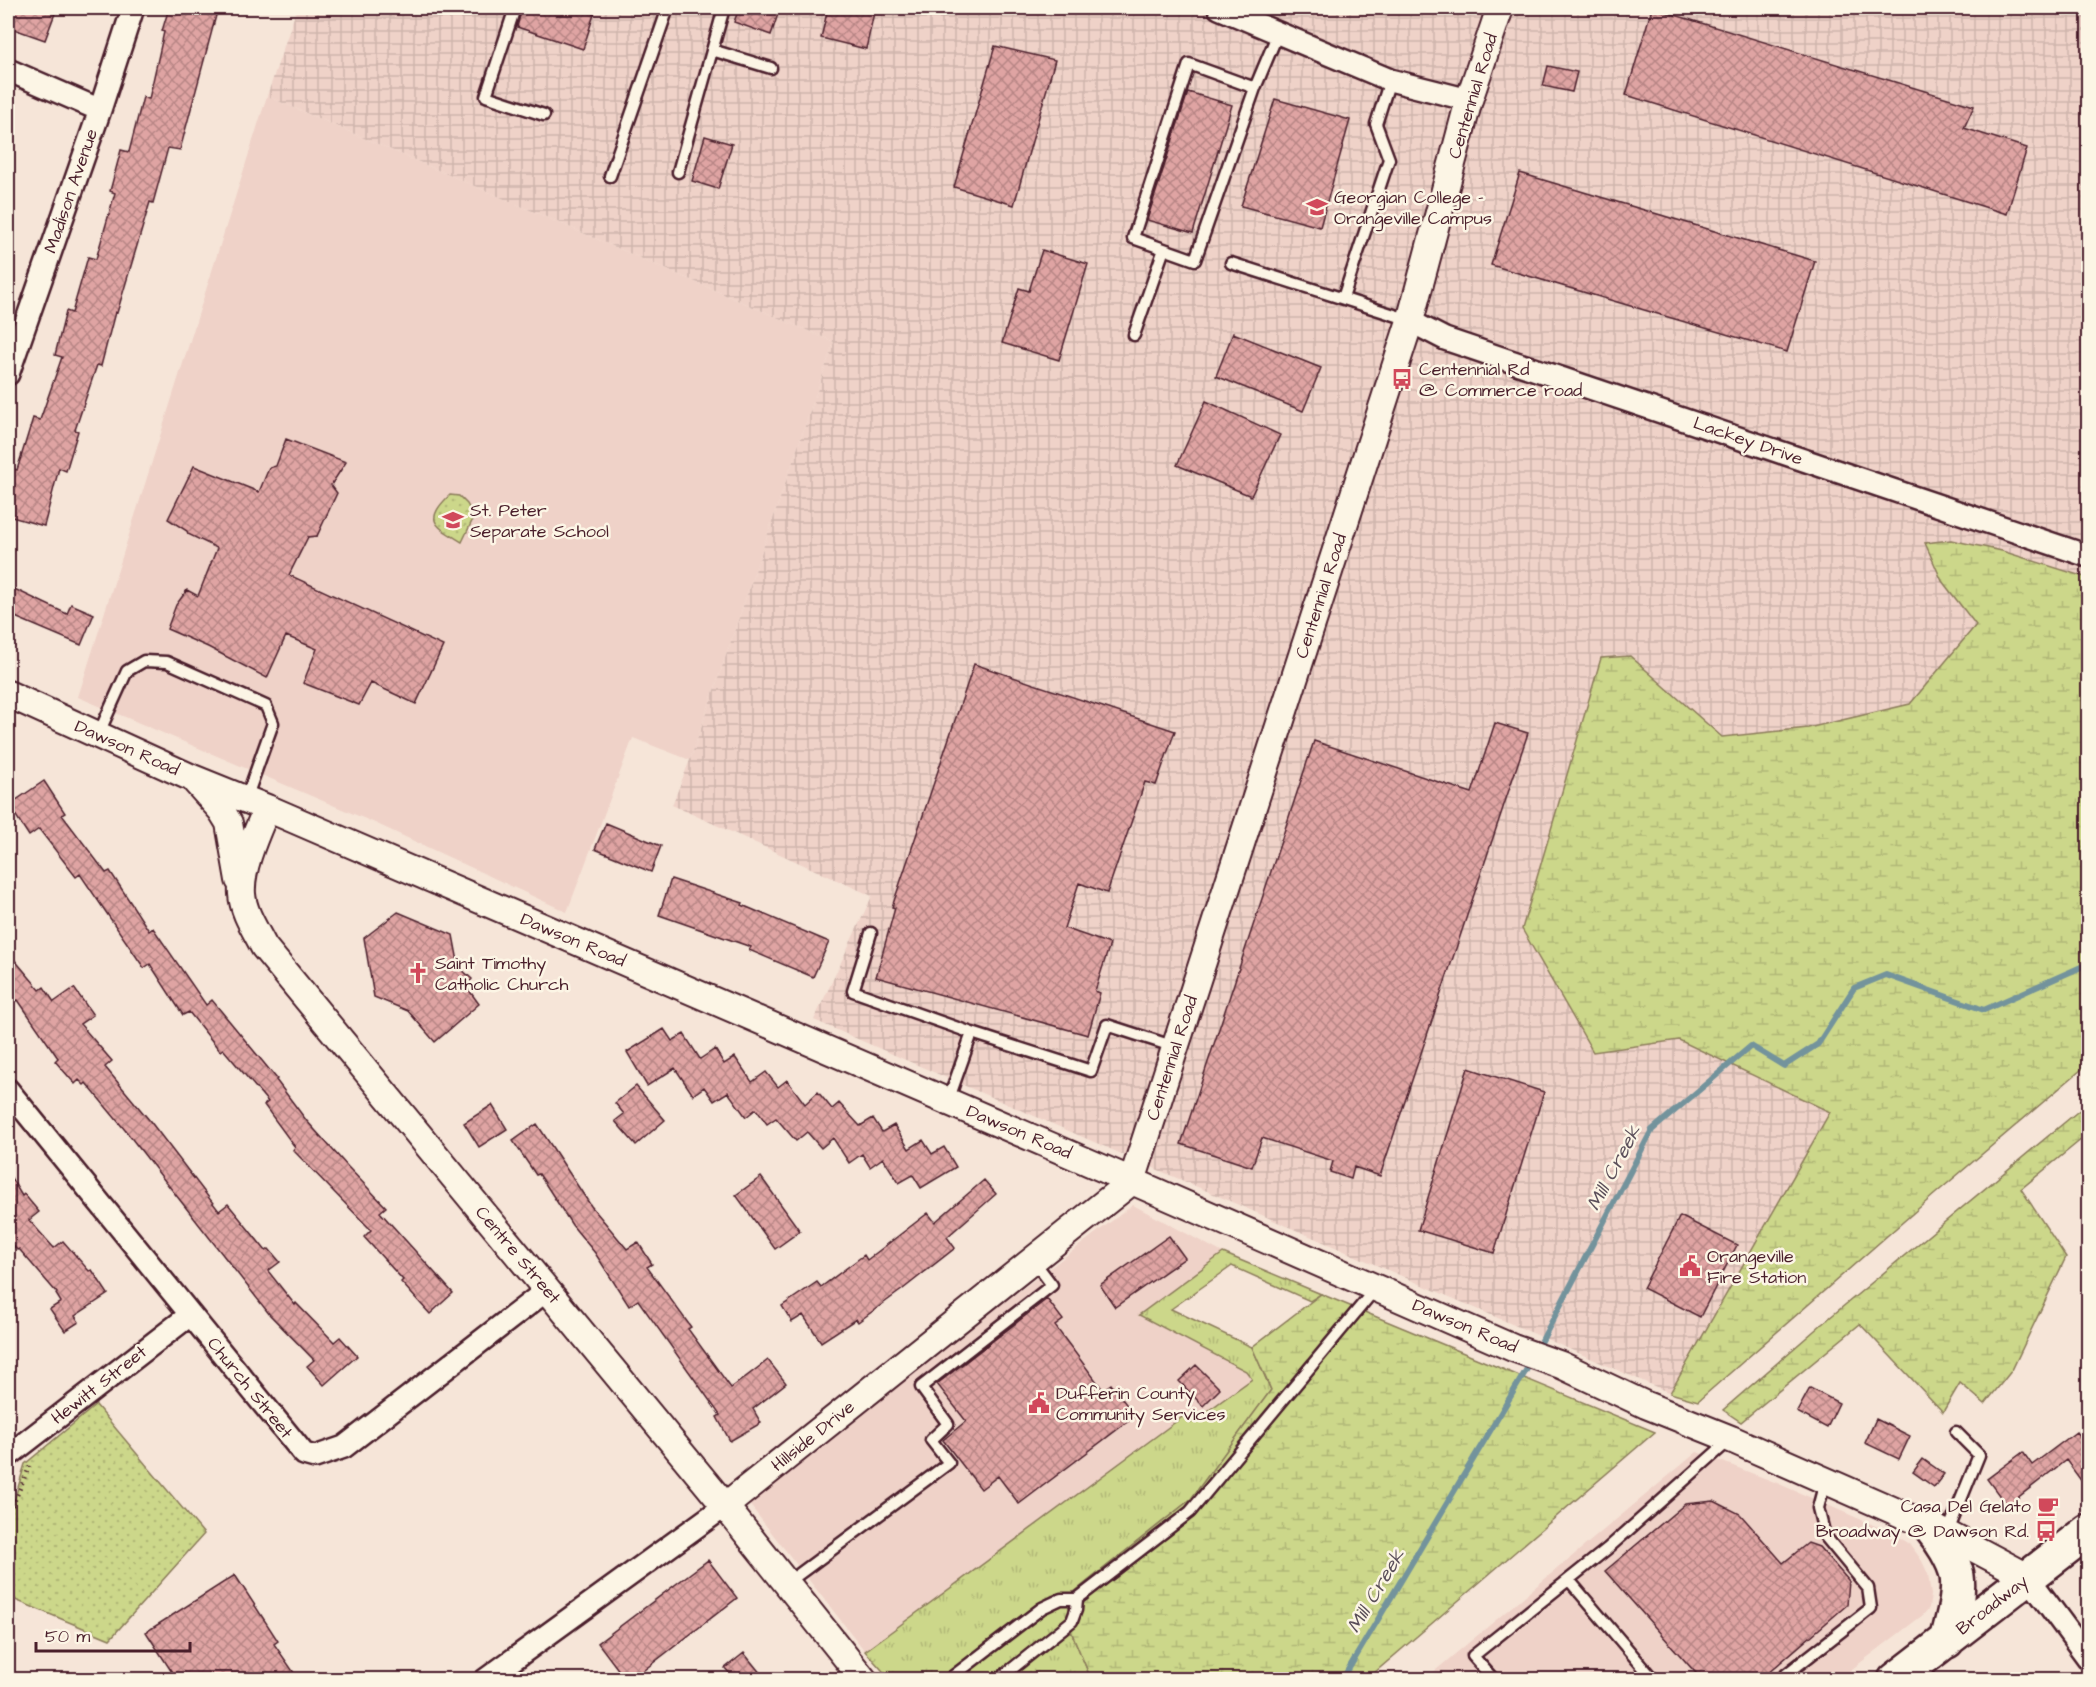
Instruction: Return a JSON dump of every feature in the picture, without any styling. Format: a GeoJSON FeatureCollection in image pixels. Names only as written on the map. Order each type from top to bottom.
{"type":"FeatureCollection","features":[{"type":"Feature","properties":{"kind":"main road"},"geometry":{"type":"LineString","coordinates":[[1938,1530],[1957,1575],[1955,1603],[1947,1641]]}},
{"type":"Feature","properties":{"kind":"main road","name":"Broadway"},"geometry":{"type":"LineString","coordinates":[[1908,1676],[1947,1641],[2088,1531]]}},
{"type":"Feature","properties":{"kind":"street","name":"Madison Avenue"},"geometry":{"type":"LineString","coordinates":[[8,374],[133,8]]}},
{"type":"Feature","properties":{"kind":"street"},"geometry":{"type":"LineString","coordinates":[[1219,8],[1390,80],[1469,100]]}},
{"type":"Feature","properties":{"kind":"street","name":"Centennial Road"},"geometry":{"type":"LineString","coordinates":[[1132,1181],[1410,321],[1469,100],[1500,8]]}},
{"type":"Feature","properties":{"kind":"street"},"geometry":{"type":"LineString","coordinates":[[8,70],[100,110]]}},
{"type":"Feature","properties":{"kind":"street","name":"Lackey Drive"},"geometry":{"type":"LineString","coordinates":[[1410,321],[1445,339],[2088,556]]}},
{"type":"Feature","properties":{"kind":"street","name":"Dawson Road"},"geometry":{"type":"LineString","coordinates":[[8,694],[190,777],[256,803],[948,1101],[1513,1348],[1561,1365],[1647,1405],[1825,1480],[1938,1530],[2028,1577]]}},
{"type":"Feature","properties":{"kind":"street"},"geometry":{"type":"LineString","coordinates":[[190,777],[221,810],[229,822],[242,895]]}},
{"type":"Feature","properties":{"kind":"street","name":"Centre Street"},"geometry":{"type":"LineString","coordinates":[[256,803],[242,895],[250,922],[264,947],[725,1506],[864,1680]]}},
{"type":"Feature","properties":{"kind":"street","name":"Church Street"},"geometry":{"type":"LineString","coordinates":[[8,1090],[304,1454],[315,1457],[344,1447],[548,1290]]}},
{"type":"Feature","properties":{"kind":"street","name":"Hillside Drive"},"geometry":{"type":"LineString","coordinates":[[485,1680],[725,1506],[1132,1181]]}},
{"type":"Feature","properties":{"kind":"street","name":"Hewitt Street"},"geometry":{"type":"LineString","coordinates":[[8,1456],[190,1314]]}},
{"type":"Feature","properties":{"kind":"street"},"geometry":{"type":"LineString","coordinates":[[2028,1577],[2088,1658]]}},
{"type":"Feature","properties":{"kind":"lane"},"geometry":{"type":"LineString","coordinates":[[515,8],[486,96],[544,115]]}},
{"type":"Feature","properties":{"kind":"lane"},"geometry":{"type":"LineString","coordinates":[[610,176],[668,8]]}},
{"type":"Feature","properties":{"kind":"lane"},"geometry":{"type":"LineString","coordinates":[[678,172],[724,8]]}},
{"type":"Feature","properties":{"kind":"lane"},"geometry":{"type":"LineString","coordinates":[[1255,88],[1189,64],[1133,238],[1195,260],[1255,88],[1278,33]]}},
{"type":"Feature","properties":{"kind":"lane"},"geometry":{"type":"LineString","coordinates":[[712,50],[771,68]]}},
{"type":"Feature","properties":{"kind":"lane"},"geometry":{"type":"LineString","coordinates":[[1343,298],[1389,159],[1376,124],[1390,80]]}},
{"type":"Feature","properties":{"kind":"lane"},"geometry":{"type":"LineString","coordinates":[[1134,336],[1164,249]]}},
{"type":"Feature","properties":{"kind":"lane"},"geometry":{"type":"LineString","coordinates":[[1231,263],[1410,321]]}},
{"type":"Feature","properties":{"kind":"lane"},"geometry":{"type":"LineString","coordinates":[[98,735],[127,671],[144,661],[167,662],[266,706],[273,723],[256,803]]}},
{"type":"Feature","properties":{"kind":"lane"},"geometry":{"type":"LineString","coordinates":[[871,933],[853,991],[972,1033],[1091,1071],[1107,1025],[1175,1047]]}},
{"type":"Feature","properties":{"kind":"lane"},"geometry":{"type":"LineString","coordinates":[[948,1101],[972,1033]]}},
{"type":"Feature","properties":{"kind":"lane"},"geometry":{"type":"LineString","coordinates":[[787,1583],[949,1463],[931,1440],[948,1424],[921,1387],[1052,1285],[1033,1260]]}},
{"type":"Feature","properties":{"kind":"lane"},"geometry":{"type":"LineString","coordinates":[[948,1680],[1042,1608],[1061,1599],[1077,1599],[1190,1512],[1376,1288]]}},
{"type":"Feature","properties":{"kind":"lane"},"geometry":{"type":"LineString","coordinates":[[1938,1530],[1979,1455],[1956,1432]]}},
{"type":"Feature","properties":{"kind":"lane"},"geometry":{"type":"LineString","coordinates":[[1494,1680],[1473,1656],[1607,1549],[1731,1439]]}},
{"type":"Feature","properties":{"kind":"lane"},"geometry":{"type":"LineString","coordinates":[[1779,1680],[1871,1608],[1868,1588],[1825,1536],[1818,1508],[1825,1480]]}},
{"type":"Feature","properties":{"kind":"lane"},"geometry":{"type":"LineString","coordinates":[[1569,1580],[1654,1680]]}},
{"type":"Feature","properties":{"kind":"lane"},"geometry":{"type":"LineString","coordinates":[[998,1680],[1072,1621],[1077,1599]]}},
{"type":"Feature","properties":{"kind":"path"},"geometry":{"type":"LineString","coordinates":[[8,1517],[44,1428]]}},
{"type":"Feature","properties":{"kind":"shaded area"},"geometry":{"type":"Polygon","coordinates":[[[297,8],[2088,8],[2088,578],[2002,551],[1942,581],[1976,625],[1910,704],[1808,728],[1722,737],[1630,656],[1600,658],[1570,766],[1593,1052],[1679,1040],[1830,1111],[1670,1393],[814,1020],[872,896],[672,805],[690,760],[834,342],[267,96],[297,8]]]}},
{"type":"Feature","properties":{"kind":"shaded area","name":"St. Peter Separate School"},"geometry":{"type":"Polygon","coordinates":[[[267,96],[834,342],[690,760],[633,738],[567,912],[375,823],[78,697],[267,96]]]}},
{"type":"Feature","properties":{"kind":"shaded area"},"geometry":{"type":"Polygon","coordinates":[[[1133,1205],[1223,1253],[1139,1315],[1246,1371],[1252,1379],[1191,1424],[1185,1416],[865,1651],[745,1499],[1133,1205]]]}},
{"type":"Feature","properties":{"kind":"shaded area"},"geometry":{"type":"Polygon","coordinates":[[[1697,1452],[1777,1483],[1894,1534],[1910,1544],[1928,1574],[1931,1595],[1929,1608],[1839,1679],[1424,1680],[1697,1452]]]}},
{"type":"Feature","properties":{"kind":"green space"},"geometry":{"type":"Polygon","coordinates":[[[450,495],[459,496],[467,504],[474,517],[462,542],[445,532],[436,522],[436,511],[450,495]]]}},
{"type":"Feature","properties":{"kind":"green space"},"geometry":{"type":"Polygon","coordinates":[[[1951,540],[2002,551],[2088,578],[2088,1064],[1698,1401],[1670,1393],[1830,1112],[1679,1040],[1593,1052],[1522,929],[1601,658],[1630,656],[1722,737],[1808,728],[1910,704],[1976,625],[1942,581],[1925,543],[1951,540]]]}},
{"type":"Feature","properties":{"kind":"green space"},"geometry":{"type":"Polygon","coordinates":[[[2088,1103],[2088,1134],[2021,1189],[2066,1257],[2012,1370],[1985,1404],[1960,1383],[1943,1412],[1860,1324],[1741,1422],[1723,1410],[1822,1324],[2088,1103]]]}},
{"type":"Feature","properties":{"kind":"green space"},"geometry":{"type":"Polygon","coordinates":[[[1223,1253],[1321,1294],[1310,1301],[1232,1266],[1171,1309],[1252,1347],[1271,1390],[1191,1499],[1068,1597],[1071,1631],[1091,1679],[890,1679],[865,1651],[1185,1415],[1191,1423],[1252,1379],[1246,1371],[1139,1315],[1223,1253]]]}},
{"type":"Feature","properties":{"kind":"green space"},"geometry":{"type":"Polygon","coordinates":[[[1321,1294],[1655,1432],[1367,1679],[1091,1679],[1071,1631],[1068,1597],[1191,1499],[1271,1390],[1252,1347],[1321,1294]]]}},
{"type":"Feature","properties":{"kind":"green space"},"geometry":{"type":"Polygon","coordinates":[[[96,1405],[204,1534],[110,1639],[8,1597],[8,1521],[25,1464],[96,1405]]]}},
{"type":"Feature","properties":{"kind":"building"},"geometry":{"type":"Polygon","coordinates":[[[11,8],[57,8],[45,40],[8,27],[11,8]]]}},
{"type":"Feature","properties":{"kind":"building"},"geometry":{"type":"Polygon","coordinates":[[[169,8],[218,8],[180,150],[168,148],[153,203],[150,202],[117,313],[115,312],[101,366],[97,365],[75,430],[78,431],[66,471],[59,468],[44,526],[8,516],[8,495],[14,469],[17,470],[33,418],[40,420],[62,357],[55,355],[66,311],[72,313],[88,257],[96,259],[115,193],[110,191],[121,150],[129,152],[143,97],[149,99],[164,32],[162,31],[169,8]]]}},
{"type":"Feature","properties":{"kind":"building"},"geometry":{"type":"Polygon","coordinates":[[[522,8],[596,8],[583,49],[517,27],[522,8]]]}},
{"type":"Feature","properties":{"kind":"building"},"geometry":{"type":"Polygon","coordinates":[[[739,8],[780,8],[771,35],[734,22],[739,8]]]}},
{"type":"Feature","properties":{"kind":"building"},"geometry":{"type":"Polygon","coordinates":[[[828,8],[875,8],[866,49],[821,38],[828,8]]]}},
{"type":"Feature","properties":{"kind":"building"},"geometry":{"type":"Polygon","coordinates":[[[1652,8],[1974,106],[1964,128],[2027,148],[2007,214],[1626,95],[1652,8]]]}},
{"type":"Feature","properties":{"kind":"building"},"geometry":{"type":"Polygon","coordinates":[[[995,46],[1055,60],[1014,205],[954,187],[995,46]]]}},
{"type":"Feature","properties":{"kind":"building"},"geometry":{"type":"Polygon","coordinates":[[[1548,66],[1577,72],[1572,92],[1543,86],[1548,66]]]}},
{"type":"Feature","properties":{"kind":"building"},"geometry":{"type":"Polygon","coordinates":[[[1188,92],[1232,105],[1193,233],[1147,220],[1188,92]]]}},
{"type":"Feature","properties":{"kind":"building"},"geometry":{"type":"Polygon","coordinates":[[[1275,99],[1350,120],[1320,227],[1241,206],[1275,99]]]}},
{"type":"Feature","properties":{"kind":"building"},"geometry":{"type":"Polygon","coordinates":[[[705,136],[732,144],[718,189],[692,181],[705,136]]]}},
{"type":"Feature","properties":{"kind":"building"},"geometry":{"type":"Polygon","coordinates":[[[1520,173],[1815,261],[1787,352],[1491,265],[1520,173]]]}},
{"type":"Feature","properties":{"kind":"building"},"geometry":{"type":"Polygon","coordinates":[[[1042,250],[1088,264],[1059,360],[1002,343],[1019,288],[1029,291],[1042,250]]]}},
{"type":"Feature","properties":{"kind":"building"},"geometry":{"type":"Polygon","coordinates":[[[1233,333],[1321,368],[1303,411],[1216,376],[1233,333]]]}},
{"type":"Feature","properties":{"kind":"building"},"geometry":{"type":"Polygon","coordinates":[[[1206,401],[1280,435],[1251,496],[1177,465],[1206,401]]]}},
{"type":"Feature","properties":{"kind":"building"},"geometry":{"type":"Polygon","coordinates":[[[286,439],[346,462],[331,485],[337,493],[317,536],[308,537],[289,575],[443,646],[416,704],[371,683],[359,705],[303,683],[317,649],[286,636],[267,678],[208,647],[167,629],[176,605],[187,590],[198,596],[217,548],[188,534],[168,519],[194,466],[259,492],[269,468],[276,466],[286,439]]]}},
{"type":"Feature","properties":{"kind":"building"},"geometry":{"type":"Polygon","coordinates":[[[8,586],[67,614],[71,604],[94,614],[81,645],[8,614],[8,586]]]}},
{"type":"Feature","properties":{"kind":"building"},"geometry":{"type":"Polygon","coordinates":[[[974,664],[1175,731],[1156,785],[1145,782],[1107,893],[1079,883],[1064,928],[1110,944],[1095,991],[1100,993],[1088,1035],[876,977],[895,908],[892,907],[974,664]]]}},
{"type":"Feature","properties":{"kind":"building"},"geometry":{"type":"Polygon","coordinates":[[[1495,723],[1528,733],[1380,1176],[1354,1167],[1351,1179],[1330,1172],[1333,1161],[1262,1138],[1252,1167],[1181,1144],[1314,741],[1472,793],[1495,723]]]}},
{"type":"Feature","properties":{"kind":"building"},"geometry":{"type":"Polygon","coordinates":[[[44,781],[65,813],[62,815],[106,873],[110,871],[149,931],[153,928],[206,1005],[212,1000],[277,1079],[306,1120],[386,1207],[380,1212],[453,1293],[430,1314],[364,1237],[371,1230],[293,1150],[295,1147],[264,1105],[268,1102],[223,1049],[220,1051],[189,1012],[183,1015],[150,964],[144,968],[80,874],[76,877],[39,829],[29,836],[9,805],[44,781]]]}},
{"type":"Feature","properties":{"kind":"building"},"geometry":{"type":"Polygon","coordinates":[[[606,823],[661,846],[651,872],[595,849],[606,823]]]}},
{"type":"Feature","properties":{"kind":"building"},"geometry":{"type":"Polygon","coordinates":[[[671,879],[743,903],[742,905],[829,942],[813,977],[749,950],[751,947],[659,915],[671,879]]]}},
{"type":"Feature","properties":{"kind":"building","name":"Saint Timothy Catholic Church"},"geometry":{"type":"Polygon","coordinates":[[[398,912],[453,935],[459,967],[472,979],[466,986],[479,1004],[435,1042],[408,1011],[374,997],[364,938],[398,912]]]}},
{"type":"Feature","properties":{"kind":"building"},"geometry":{"type":"Polygon","coordinates":[[[8,952],[40,990],[44,987],[54,1002],[74,988],[93,1015],[80,1024],[112,1061],[105,1067],[219,1211],[228,1204],[266,1251],[269,1249],[280,1262],[268,1271],[295,1305],[296,1303],[334,1342],[340,1337],[357,1356],[324,1385],[307,1366],[314,1360],[270,1315],[86,1083],[84,1085],[79,1080],[75,1084],[55,1061],[58,1058],[18,1000],[16,1001],[8,992],[8,952]]]}},
{"type":"Feature","properties":{"kind":"building"},"geometry":{"type":"Polygon","coordinates":[[[664,1029],[672,1041],[684,1034],[700,1059],[715,1049],[724,1064],[735,1057],[752,1082],[766,1072],[778,1087],[787,1080],[805,1104],[818,1092],[832,1109],[839,1103],[860,1126],[873,1118],[882,1132],[894,1125],[909,1149],[923,1140],[932,1154],[944,1147],[956,1167],[921,1188],[913,1175],[899,1183],[883,1158],[870,1167],[862,1154],[849,1163],[833,1138],[821,1148],[807,1132],[796,1141],[776,1118],[767,1124],[756,1109],[746,1117],[728,1092],[714,1101],[704,1087],[693,1095],[675,1068],[647,1086],[627,1052],[664,1029]]]}},
{"type":"Feature","properties":{"kind":"building"},"geometry":{"type":"Polygon","coordinates":[[[1468,1068],[1544,1092],[1494,1253],[1418,1230],[1468,1068]]]}},
{"type":"Feature","properties":{"kind":"building"},"geometry":{"type":"Polygon","coordinates":[[[636,1086],[665,1120],[636,1145],[615,1121],[624,1114],[615,1103],[636,1086]]]}},
{"type":"Feature","properties":{"kind":"building"},"geometry":{"type":"Polygon","coordinates":[[[492,1105],[507,1129],[479,1147],[464,1123],[492,1105]]]}},
{"type":"Feature","properties":{"kind":"building"},"geometry":{"type":"Polygon","coordinates":[[[537,1124],[591,1206],[627,1249],[638,1242],[652,1264],[647,1267],[691,1327],[688,1329],[731,1388],[768,1360],[786,1383],[753,1409],[761,1423],[730,1441],[717,1417],[720,1415],[638,1300],[629,1306],[595,1253],[572,1225],[539,1174],[536,1175],[513,1141],[537,1124]]]}},
{"type":"Feature","properties":{"kind":"building"},"geometry":{"type":"Polygon","coordinates":[[[8,1173],[22,1196],[24,1194],[39,1212],[29,1220],[54,1248],[63,1241],[89,1271],[92,1270],[108,1294],[75,1316],[79,1322],[65,1331],[50,1309],[61,1302],[57,1293],[8,1239],[8,1173]]]}},
{"type":"Feature","properties":{"kind":"building"},"geometry":{"type":"Polygon","coordinates":[[[761,1177],[800,1231],[775,1249],[736,1195],[761,1177]]]}},
{"type":"Feature","properties":{"kind":"building"},"geometry":{"type":"Polygon","coordinates":[[[984,1180],[996,1194],[947,1237],[955,1248],[903,1289],[858,1322],[856,1319],[821,1342],[803,1315],[792,1322],[782,1306],[817,1282],[821,1287],[864,1255],[867,1260],[928,1213],[935,1222],[984,1180]]]}},
{"type":"Feature","properties":{"kind":"building","name":"Orangeville Fire Station"},"geometry":{"type":"Polygon","coordinates":[[[1680,1216],[1737,1245],[1700,1317],[1643,1288],[1680,1216]]]}},
{"type":"Feature","properties":{"kind":"building"},"geometry":{"type":"Polygon","coordinates":[[[1169,1236],[1185,1258],[1115,1307],[1100,1285],[1169,1236]]]}},
{"type":"Feature","properties":{"kind":"building","name":"Dufferin County Community Services"},"geometry":{"type":"Polygon","coordinates":[[[1047,1299],[1063,1320],[1055,1326],[1103,1390],[1111,1384],[1135,1416],[1019,1504],[998,1476],[981,1489],[943,1440],[966,1421],[937,1384],[1047,1299]]]}},
{"type":"Feature","properties":{"kind":"building"},"geometry":{"type":"Polygon","coordinates":[[[1196,1365],[1220,1389],[1203,1406],[1179,1381],[1196,1365]]]}},
{"type":"Feature","properties":{"kind":"building"},"geometry":{"type":"Polygon","coordinates":[[[1810,1388],[1839,1403],[1827,1428],[1797,1412],[1810,1388]]]}},
{"type":"Feature","properties":{"kind":"building"},"geometry":{"type":"Polygon","coordinates":[[[1876,1419],[1910,1436],[1899,1459],[1865,1443],[1876,1419]]]}},
{"type":"Feature","properties":{"kind":"building"},"geometry":{"type":"Polygon","coordinates":[[[2076,1432],[2088,1448],[2088,1490],[2066,1460],[2007,1506],[1987,1479],[2023,1452],[2032,1465],[2076,1432]]]}},
{"type":"Feature","properties":{"kind":"building"},"geometry":{"type":"Polygon","coordinates":[[[1923,1459],[1944,1474],[1934,1487],[1913,1472],[1923,1459]]]}},
{"type":"Feature","properties":{"kind":"building"},"geometry":{"type":"Polygon","coordinates":[[[1714,1501],[1740,1514],[1783,1563],[1808,1543],[1819,1547],[1849,1581],[1847,1605],[1760,1680],[1702,1680],[1605,1571],[1685,1504],[1714,1501]]]}},
{"type":"Feature","properties":{"kind":"building"},"geometry":{"type":"Polygon","coordinates":[[[708,1560],[737,1598],[631,1680],[626,1680],[598,1643],[708,1560]]]}},
{"type":"Feature","properties":{"kind":"building"},"geometry":{"type":"Polygon","coordinates":[[[235,1575],[278,1641],[274,1644],[299,1680],[177,1680],[146,1632],[235,1575]]]}},
{"type":"Feature","properties":{"kind":"building"},"geometry":{"type":"Polygon","coordinates":[[[744,1653],[766,1680],[735,1680],[725,1668],[744,1653]]]}},
{"type":"Feature","properties":{"kind":"waterway","name":"Mill Creek"},"geometry":{"type":"LineString","coordinates":[[1537,1350],[1652,1130],[1751,1046],[1784,1066],[1818,1044],[1854,988],[1886,975],[1984,1010],[2088,964]]}},
{"type":"Feature","properties":{"kind":"waterway","name":"Mill Creek"},"geometry":{"type":"LineString","coordinates":[[1342,1680],[1531,1362]]}},
{"type":"Feature","properties":{"kind":"place","name":"Georgian College - Orangeville Campus"},"geometry":{"type":"Point","coordinates":[1317,207]}},
{"type":"Feature","properties":{"kind":"place","name":"Centennial Rd @ Commerce road"},"geometry":{"type":"Point","coordinates":[1402,379]}},
{"type":"Feature","properties":{"kind":"place","name":"St. Peter Separate School"},"geometry":{"type":"Point","coordinates":[453,520]}},
{"type":"Feature","properties":{"kind":"place","name":"Saint Timothy Catholic Church"},"geometry":{"type":"Point","coordinates":[418,973]}},
{"type":"Feature","properties":{"kind":"place","name":"Orangeville Fire Station"},"geometry":{"type":"Point","coordinates":[1690,1266]}},
{"type":"Feature","properties":{"kind":"place","name":"Dufferin County Community Services"},"geometry":{"type":"Point","coordinates":[1039,1403]}},
{"type":"Feature","properties":{"kind":"place","name":"Casa Del Gelato"},"geometry":{"type":"Point","coordinates":[2048,1506]}},
{"type":"Feature","properties":{"kind":"place","name":"Broadway @ Dawson Rd."},"geometry":{"type":"Point","coordinates":[2046,1531]}}]}
